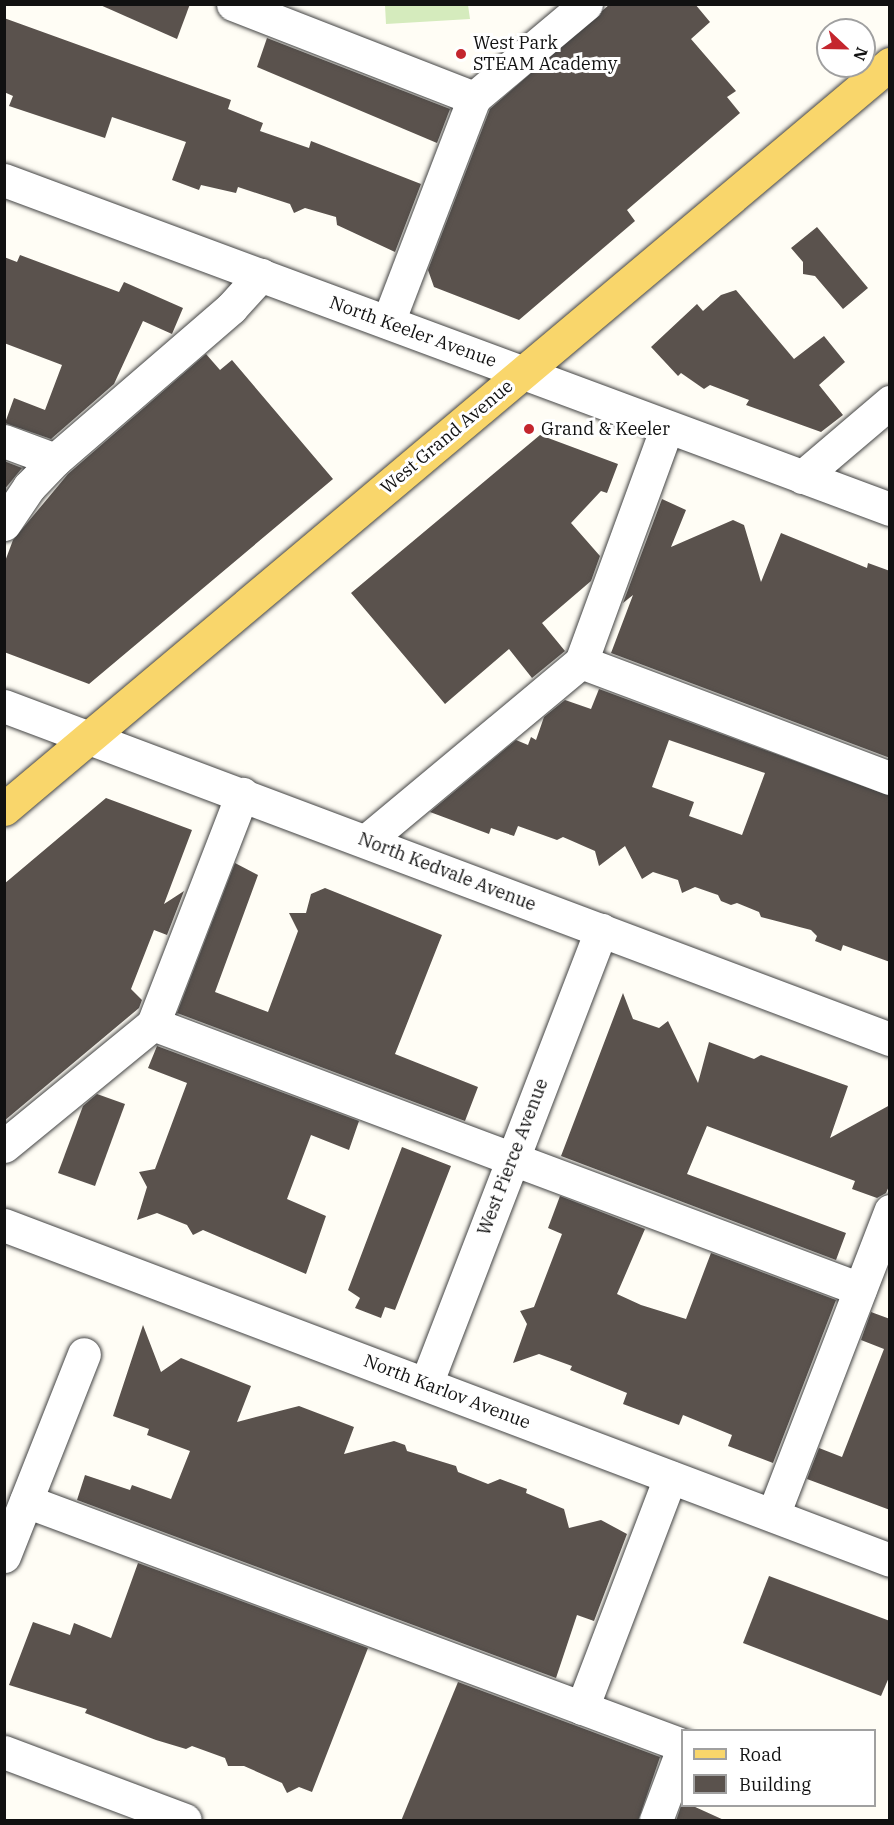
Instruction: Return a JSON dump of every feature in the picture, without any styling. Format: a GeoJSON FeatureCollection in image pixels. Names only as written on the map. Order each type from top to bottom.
{"type":"FeatureCollection","features":[{"type":"Feature","properties":{"kind":"main road","name":"West Grand Avenue"},"geometry":{"type":"LineString","coordinates":[[4,810],[890,64]]}},
{"type":"Feature","properties":{"kind":"street"},"geometry":{"type":"LineString","coordinates":[[233,4],[474,98]]}},
{"type":"Feature","properties":{"kind":"street"},"geometry":{"type":"LineString","coordinates":[[388,322],[474,98],[586,4]]}},
{"type":"Feature","properties":{"kind":"street","name":"North Keeler Avenue"},"geometry":{"type":"LineString","coordinates":[[4,180],[890,509]]}},
{"type":"Feature","properties":{"kind":"street"},"geometry":{"type":"LineString","coordinates":[[4,524],[29,487],[55,460],[231,308],[261,275]]}},
{"type":"Feature","properties":{"kind":"street"},"geometry":{"type":"LineString","coordinates":[[802,477],[890,402]]}},
{"type":"Feature","properties":{"kind":"street"},"geometry":{"type":"LineString","coordinates":[[366,841],[581,662],[666,427]]}},
{"type":"Feature","properties":{"kind":"street"},"geometry":{"type":"LineString","coordinates":[[4,441],[55,460]]}},
{"type":"Feature","properties":{"kind":"street"},"geometry":{"type":"LineString","coordinates":[[581,662],[890,778]]}},
{"type":"Feature","properties":{"kind":"street","name":"North Kedvale Avenue"},"geometry":{"type":"LineString","coordinates":[[4,706],[890,1040]]}},
{"type":"Feature","properties":{"kind":"street"},"geometry":{"type":"LineString","coordinates":[[4,1146],[153,1024],[242,794]]}},
{"type":"Feature","properties":{"kind":"street","name":"West Pierce Avenue"},"geometry":{"type":"LineString","coordinates":[[426,1384],[601,930]]}},
{"type":"Feature","properties":{"kind":"street"},"geometry":{"type":"LineString","coordinates":[[153,1024],[860,1289]]}},
{"type":"Feature","properties":{"kind":"street"},"geometry":{"type":"LineString","coordinates":[[773,1515],[890,1211]]}},
{"type":"Feature","properties":{"kind":"street","name":"North Karlov Avenue"},"geometry":{"type":"LineString","coordinates":[[4,1225],[890,1560]]}},
{"type":"Feature","properties":{"kind":"street"},"geometry":{"type":"LineString","coordinates":[[4,1556],[84,1354]]}},
{"type":"Feature","properties":{"kind":"street"},"geometry":{"type":"LineString","coordinates":[[582,1708],[670,1477]]}},
{"type":"Feature","properties":{"kind":"street"},"geometry":{"type":"LineString","coordinates":[[26,1501],[681,1745]]}},
{"type":"Feature","properties":{"kind":"street"},"geometry":{"type":"LineString","coordinates":[[4,1752],[185,1821]]}},
{"type":"Feature","properties":{"kind":"street"},"geometry":{"type":"LineString","coordinates":[[656,1821],[681,1754]]}},
{"type":"Feature","properties":{"kind":"green space"},"geometry":{"type":"Polygon","coordinates":[[[385,5],[468,5],[470,19],[386,24],[385,5]]]}},
{"type":"Feature","properties":{"kind":"building"},"geometry":{"type":"Polygon","coordinates":[[[98,4],[190,4],[177,39],[98,4]]]}},
{"type":"Feature","properties":{"kind":"building"},"geometry":{"type":"Polygon","coordinates":[[[610,4],[695,4],[710,22],[691,39],[736,91],[727,97],[740,113],[627,210],[635,221],[519,320],[434,287],[428,270],[490,109],[610,4]]]}},
{"type":"Feature","properties":{"kind":"building"},"geometry":{"type":"Polygon","coordinates":[[[4,18],[231,100],[228,109],[263,123],[260,131],[309,148],[311,141],[421,184],[395,252],[337,225],[336,217],[305,208],[294,213],[290,204],[238,187],[236,193],[201,185],[199,190],[172,180],[186,142],[112,117],[105,138],[9,106],[13,96],[4,92],[4,18]]]}},
{"type":"Feature","properties":{"kind":"building"},"geometry":{"type":"Polygon","coordinates":[[[267,38],[450,109],[437,143],[257,67],[267,38]]]}},
{"type":"Feature","properties":{"kind":"building"},"geometry":{"type":"Polygon","coordinates":[[[817,227],[868,288],[843,309],[815,276],[803,274],[803,262],[791,248],[817,227]]]}},
{"type":"Feature","properties":{"kind":"building"},"geometry":{"type":"Polygon","coordinates":[[[20,255],[119,292],[124,282],[183,308],[172,334],[143,321],[114,384],[51,439],[5,423],[14,398],[45,410],[62,365],[4,343],[4,257],[17,262],[20,255]]]}},
{"type":"Feature","properties":{"kind":"building"},"geometry":{"type":"Polygon","coordinates":[[[736,290],[794,359],[824,336],[845,362],[819,385],[843,415],[821,432],[746,405],[749,400],[710,385],[704,389],[681,373],[678,376],[651,347],[697,304],[703,311],[721,295],[736,290]]]}},
{"type":"Feature","properties":{"kind":"building"},"geometry":{"type":"Polygon","coordinates":[[[206,354],[220,370],[232,360],[333,479],[89,684],[4,652],[4,564],[13,540],[68,474],[206,354]]]}},
{"type":"Feature","properties":{"kind":"building"},"geometry":{"type":"Polygon","coordinates":[[[540,435],[618,464],[607,493],[601,491],[571,523],[600,556],[591,581],[542,623],[565,651],[532,678],[509,649],[445,704],[351,593],[540,435]]]}},
{"type":"Feature","properties":{"kind":"building"},"geometry":{"type":"Polygon","coordinates":[[[4,461],[22,468],[4,490],[4,461]]]}},
{"type":"Feature","properties":{"kind":"building"},"geometry":{"type":"Polygon","coordinates":[[[662,499],[686,510],[671,547],[733,520],[744,525],[761,582],[781,533],[867,568],[868,563],[890,571],[890,758],[611,653],[633,595],[623,603],[662,499]]]}},
{"type":"Feature","properties":{"kind":"building"},"geometry":{"type":"Polygon","coordinates":[[[599,689],[890,796],[890,962],[843,945],[841,951],[815,941],[817,936],[811,930],[761,917],[759,912],[737,903],[731,905],[721,901],[718,895],[695,887],[682,893],[678,880],[653,872],[642,879],[625,846],[599,866],[595,851],[563,837],[557,840],[518,826],[514,836],[491,828],[489,834],[430,812],[516,740],[528,745],[531,737],[536,740],[544,717],[565,700],[591,709],[599,689]],[[669,740],[652,787],[694,802],[689,816],[742,835],[765,773],[669,740]]]}},
{"type":"Feature","properties":{"kind":"building"},"geometry":{"type":"Polygon","coordinates":[[[106,798],[192,830],[164,904],[184,891],[167,935],[154,930],[131,989],[142,1000],[139,1008],[4,1121],[4,884],[106,798]]]}},
{"type":"Feature","properties":{"kind":"building"},"geometry":{"type":"Polygon","coordinates":[[[235,863],[258,875],[215,992],[268,1012],[298,931],[289,913],[306,913],[311,894],[325,888],[442,935],[395,1054],[478,1087],[465,1121],[177,1013],[235,863]]]}},
{"type":"Feature","properties":{"kind":"building"},"geometry":{"type":"Polygon","coordinates":[[[623,993],[633,1019],[659,1028],[668,1021],[698,1083],[709,1042],[754,1059],[761,1055],[848,1086],[830,1138],[890,1105],[890,1184],[886,1193],[877,1198],[852,1189],[855,1181],[707,1126],[687,1174],[846,1233],[836,1260],[561,1156],[623,993]]]}},
{"type":"Feature","properties":{"kind":"building"},"geometry":{"type":"Polygon","coordinates":[[[157,1046],[359,1121],[349,1150],[311,1135],[287,1199],[326,1216],[306,1274],[203,1230],[193,1235],[187,1225],[157,1213],[137,1220],[147,1187],[139,1172],[155,1169],[187,1083],[148,1068],[157,1046]]]}},
{"type":"Feature","properties":{"kind":"building"},"geometry":{"type":"Polygon","coordinates":[[[97,1094],[125,1104],[95,1186],[58,1173],[83,1106],[97,1094]]]}},
{"type":"Feature","properties":{"kind":"building"},"geometry":{"type":"Polygon","coordinates":[[[402,1147],[451,1166],[395,1310],[385,1307],[381,1318],[355,1308],[360,1298],[348,1290],[402,1147]]]}},
{"type":"Feature","properties":{"kind":"building"},"geometry":{"type":"Polygon","coordinates":[[[560,1196],[645,1229],[617,1294],[641,1305],[686,1319],[711,1253],[836,1300],[773,1463],[728,1446],[732,1435],[683,1415],[679,1425],[623,1404],[627,1393],[570,1370],[572,1366],[539,1354],[513,1363],[527,1324],[520,1311],[534,1307],[562,1234],[548,1228],[560,1196]]]}},
{"type":"Feature","properties":{"kind":"building"},"geometry":{"type":"Polygon","coordinates":[[[871,1312],[890,1319],[890,1510],[807,1479],[819,1448],[842,1457],[884,1349],[861,1340],[871,1312]]]}},
{"type":"Feature","properties":{"kind":"building"},"geometry":{"type":"Polygon","coordinates":[[[143,1325],[161,1372],[181,1358],[251,1386],[237,1422],[299,1406],[354,1427],[344,1454],[394,1441],[405,1445],[407,1451],[456,1466],[458,1472],[488,1484],[500,1479],[527,1489],[526,1493],[564,1509],[569,1528],[601,1520],[627,1534],[594,1621],[577,1615],[556,1678],[77,1500],[85,1475],[130,1490],[132,1485],[171,1499],[190,1451],[147,1435],[149,1429],[113,1416],[143,1325]]]}},
{"type":"Feature","properties":{"kind":"building"},"geometry":{"type":"Polygon","coordinates":[[[138,1563],[368,1648],[312,1792],[299,1787],[287,1793],[282,1783],[244,1766],[228,1766],[225,1758],[192,1746],[186,1749],[156,1740],[85,1713],[87,1709],[9,1685],[33,1622],[70,1635],[74,1623],[111,1638],[138,1563]]]}},
{"type":"Feature","properties":{"kind":"building"},"geometry":{"type":"Polygon","coordinates":[[[769,1576],[890,1621],[890,1675],[881,1696],[743,1643],[769,1576]]]}},
{"type":"Feature","properties":{"kind":"building"},"geometry":{"type":"Polygon","coordinates":[[[458,1682],[660,1757],[638,1821],[401,1821],[458,1682]]]}},
{"type":"Feature","properties":{"kind":"building"},"geometry":{"type":"Polygon","coordinates":[[[681,1806],[695,1807],[726,1821],[676,1821],[681,1806]]]}},
{"type":"Feature","properties":{"kind":"place","name":"West Park STEAM Academy"},"geometry":{"type":"Point","coordinates":[461,54]}},
{"type":"Feature","properties":{"kind":"place","name":"Grand & Keeler"},"geometry":{"type":"Point","coordinates":[529,429]}}]}
